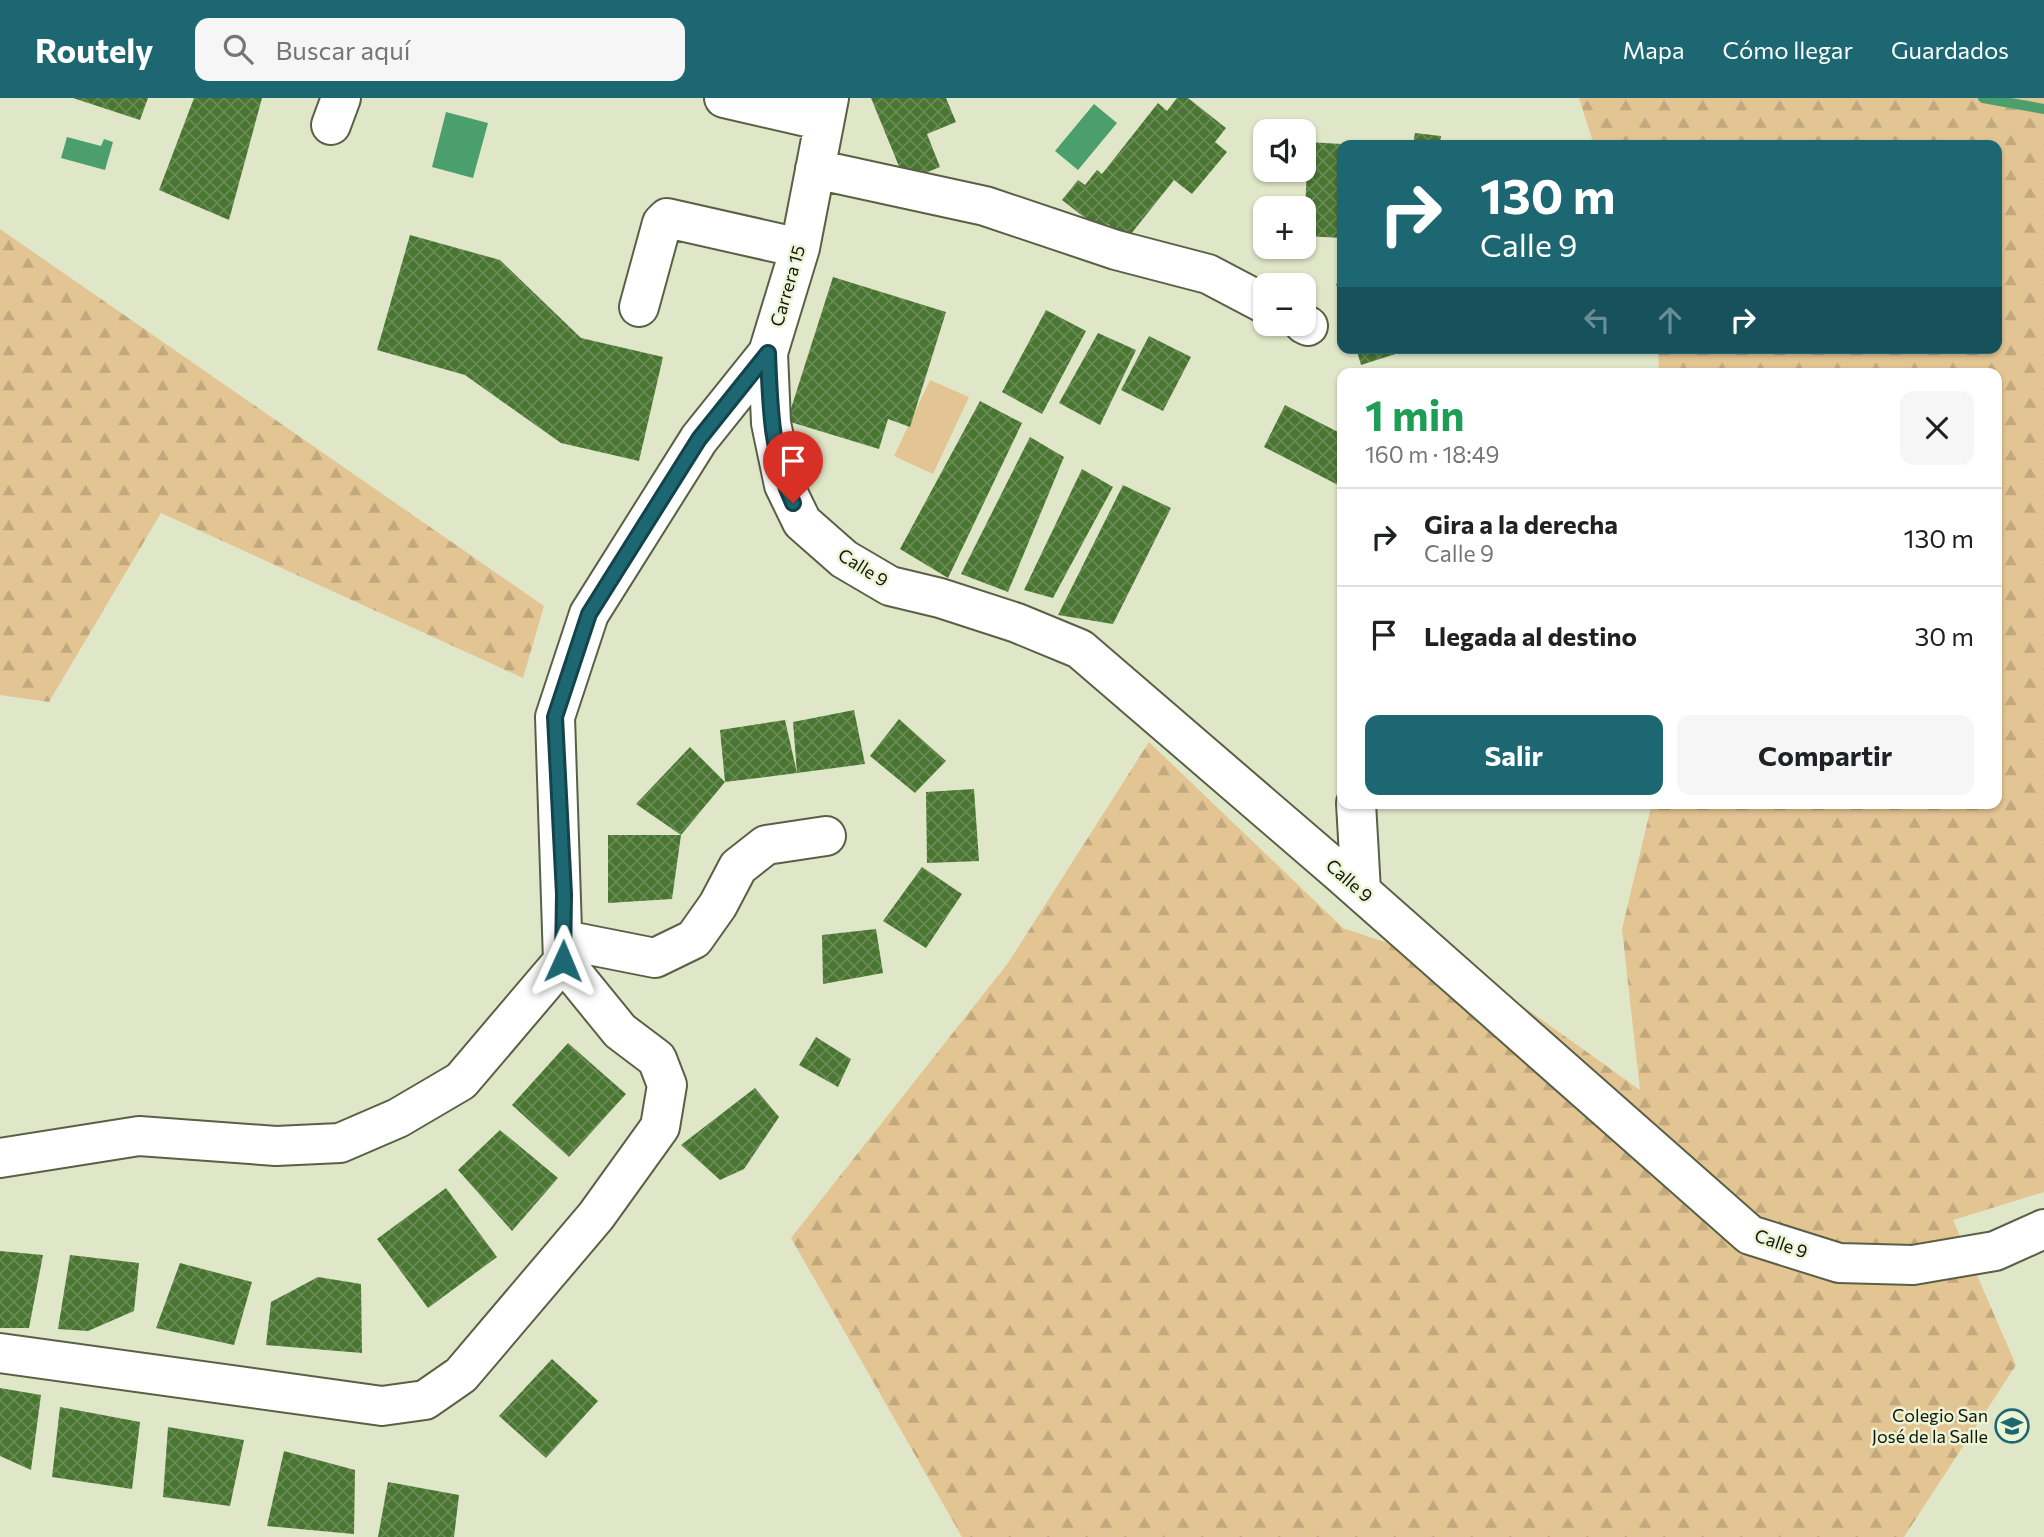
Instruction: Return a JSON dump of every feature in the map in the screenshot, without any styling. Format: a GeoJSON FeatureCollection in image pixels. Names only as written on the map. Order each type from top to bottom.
{"type":"FeatureCollection","features":[{"type":"Feature","properties":{"kind":"street"},"geometry":{"type":"LineString","coordinates":[[724,98],[827,110]]}},
{"type":"Feature","properties":{"kind":"street","name":"Carrera 15"},"geometry":{"type":"LineString","coordinates":[[564,950],[555,717],[589,614],[699,439],[768,353],[800,248],[827,110]]}},
{"type":"Feature","properties":{"kind":"street"},"geometry":{"type":"LineString","coordinates":[[815,169],[985,206],[1116,250],[1208,274],[1253,297]]}},
{"type":"Feature","properties":{"kind":"street"},"geometry":{"type":"LineString","coordinates":[[639,307],[662,223],[667,218],[800,248]]}},
{"type":"Feature","properties":{"kind":"street","name":"Calle 9"},"geometry":{"type":"LineString","coordinates":[[768,353],[771,423],[784,485],[802,522],[844,559],[890,586],[940,598],[1017,623],[1080,649],[1361,891],[1749,1234],[1839,1263],[1913,1265],[1995,1251],[2044,1229]]}},
{"type":"Feature","properties":{"kind":"street"},"geometry":{"type":"LineString","coordinates":[[1356,809],[1361,891]]}},
{"type":"Feature","properties":{"kind":"street"},"geometry":{"type":"LineString","coordinates":[[564,950],[654,958],[694,939],[718,905],[738,867],[766,845],[826,836]]}},
{"type":"Feature","properties":{"kind":"street"},"geometry":{"type":"LineString","coordinates":[[0,1158],[139,1136],[276,1146],[340,1143],[398,1118],[461,1081],[564,950]]}},
{"type":"Feature","properties":{"kind":"street"},"geometry":{"type":"LineString","coordinates":[[0,1353],[382,1406],[425,1399],[461,1375],[587,1227],[660,1127],[667,1085],[657,1059],[620,1031],[564,950]]}},
{"type":"Feature","properties":{"kind":"green space"},"geometry":{"type":"Polygon","coordinates":[[[1579,98],[2044,98],[2044,1192],[1953,1220],[2016,1365],[1904,1537],[962,1537],[791,1238],[1008,963],[1149,742],[1343,928],[1475,972],[1640,1090],[1622,929],[1651,809],[2002,809],[2002,368],[1659,368],[1658,354],[2002,354],[2002,140],[1592,140],[1579,98]]]}},
{"type":"Feature","properties":{"kind":"green space"},"geometry":{"type":"Polygon","coordinates":[[[0,229],[544,606],[523,678],[161,513],[49,702],[0,695],[0,229]]]}},
{"type":"Feature","properties":{"kind":"green space"},"geometry":{"type":"Polygon","coordinates":[[[930,380],[969,397],[933,474],[894,456],[930,380]]]}},
{"type":"Feature","properties":{"kind":"shaded area"},"geometry":{"type":"Polygon","coordinates":[[[1094,104],[1117,123],[1078,170],[1055,151],[1094,104]]]}},
{"type":"Feature","properties":{"kind":"shaded area"},"geometry":{"type":"Polygon","coordinates":[[[446,112],[488,123],[473,178],[432,167],[446,112]]]}},
{"type":"Feature","properties":{"kind":"shaded area"},"geometry":{"type":"Polygon","coordinates":[[[67,137],[101,146],[104,139],[113,142],[105,170],[61,158],[67,137]]]}},
{"type":"Feature","properties":{"kind":"building"},"geometry":{"type":"Polygon","coordinates":[[[73,98],[148,98],[140,120],[73,98]]]}},
{"type":"Feature","properties":{"kind":"building"},"geometry":{"type":"Polygon","coordinates":[[[194,98],[262,98],[229,220],[159,190],[194,98]]]}},
{"type":"Feature","properties":{"kind":"building"},"geometry":{"type":"Polygon","coordinates":[[[871,98],[946,98],[956,122],[927,134],[940,167],[905,181],[871,98]]]}},
{"type":"Feature","properties":{"kind":"building"},"geometry":{"type":"Polygon","coordinates":[[[1177,98],[1188,98],[1226,128],[1215,142],[1227,152],[1192,194],[1174,180],[1127,239],[1108,224],[1102,231],[1062,200],[1078,180],[1085,185],[1097,170],[1102,174],[1158,103],[1167,111],[1177,98]]]}},
{"type":"Feature","properties":{"kind":"building"},"geometry":{"type":"Polygon","coordinates":[[[1415,133],[1441,136],[1441,140],[1414,140],[1415,133]]]}},
{"type":"Feature","properties":{"kind":"building"},"geometry":{"type":"Polygon","coordinates":[[[1316,142],[1337,144],[1337,238],[1316,237],[1316,196],[1306,196],[1306,182],[1316,182],[1316,142]]]}},
{"type":"Feature","properties":{"kind":"building"},"geometry":{"type":"Polygon","coordinates":[[[410,235],[500,260],[581,338],[663,357],[639,461],[561,443],[465,375],[377,350],[410,235]]]}},
{"type":"Feature","properties":{"kind":"building"},"geometry":{"type":"Polygon","coordinates":[[[833,277],[946,312],[910,427],[888,419],[879,449],[787,421],[833,277]]]}},
{"type":"Feature","properties":{"kind":"building"},"geometry":{"type":"Polygon","coordinates":[[[1046,310],[1086,331],[1042,414],[1002,392],[1046,310]]]}},
{"type":"Feature","properties":{"kind":"building"},"geometry":{"type":"Polygon","coordinates":[[[1098,333],[1136,350],[1100,425],[1059,403],[1098,333]]]}},
{"type":"Feature","properties":{"kind":"building"},"geometry":{"type":"Polygon","coordinates":[[[1149,336],[1191,357],[1163,411],[1121,390],[1149,336]]]}},
{"type":"Feature","properties":{"kind":"building"},"geometry":{"type":"Polygon","coordinates":[[[1358,354],[1395,354],[1361,365],[1358,354]]]}},
{"type":"Feature","properties":{"kind":"building"},"geometry":{"type":"Polygon","coordinates":[[[980,401],[1022,423],[948,578],[900,549],[980,401]]]}},
{"type":"Feature","properties":{"kind":"building"},"geometry":{"type":"Polygon","coordinates":[[[1285,405],[1337,431],[1337,484],[1264,447],[1285,405]]]}},
{"type":"Feature","properties":{"kind":"building"},"geometry":{"type":"Polygon","coordinates":[[[1030,437],[1064,457],[1008,592],[961,574],[1030,437]]]}},
{"type":"Feature","properties":{"kind":"building"},"geometry":{"type":"Polygon","coordinates":[[[1082,469],[1113,487],[1053,598],[1024,590],[1082,469]]]}},
{"type":"Feature","properties":{"kind":"building"},"geometry":{"type":"Polygon","coordinates":[[[1123,485],[1171,508],[1113,624],[1058,615],[1123,485]]]}},
{"type":"Feature","properties":{"kind":"building"},"geometry":{"type":"Polygon","coordinates":[[[854,710],[865,764],[797,773],[793,722],[854,710]]]}},
{"type":"Feature","properties":{"kind":"building"},"geometry":{"type":"Polygon","coordinates":[[[899,719],[946,761],[915,793],[870,756],[899,719]]]}},
{"type":"Feature","properties":{"kind":"building"},"geometry":{"type":"Polygon","coordinates":[[[785,720],[797,773],[725,782],[720,730],[785,720]]]}},
{"type":"Feature","properties":{"kind":"building"},"geometry":{"type":"Polygon","coordinates":[[[690,747],[725,782],[681,835],[636,804],[690,747]]]}},
{"type":"Feature","properties":{"kind":"building"},"geometry":{"type":"Polygon","coordinates":[[[974,789],[979,861],[927,863],[926,792],[974,789]]]}},
{"type":"Feature","properties":{"kind":"building"},"geometry":{"type":"Polygon","coordinates":[[[608,835],[681,835],[672,899],[608,903],[608,835]]]}},
{"type":"Feature","properties":{"kind":"building"},"geometry":{"type":"Polygon","coordinates":[[[922,867],[962,894],[926,948],[883,921],[922,867]]]}},
{"type":"Feature","properties":{"kind":"building"},"geometry":{"type":"Polygon","coordinates":[[[876,929],[883,973],[823,984],[822,935],[876,929]]]}},
{"type":"Feature","properties":{"kind":"building"},"geometry":{"type":"Polygon","coordinates":[[[816,1037],[851,1059],[838,1087],[799,1065],[816,1037]]]}},
{"type":"Feature","properties":{"kind":"building"},"geometry":{"type":"Polygon","coordinates":[[[568,1043],[626,1094],[569,1157],[512,1105],[568,1043]]]}},
{"type":"Feature","properties":{"kind":"building"},"geometry":{"type":"Polygon","coordinates":[[[755,1088],[779,1117],[744,1169],[720,1180],[681,1145],[755,1088]]]}},
{"type":"Feature","properties":{"kind":"building"},"geometry":{"type":"Polygon","coordinates":[[[500,1130],[558,1178],[512,1231],[458,1170],[500,1130]]]}},
{"type":"Feature","properties":{"kind":"building"},"geometry":{"type":"Polygon","coordinates":[[[446,1188],[497,1257],[428,1308],[377,1239],[446,1188]]]}},
{"type":"Feature","properties":{"kind":"building"},"geometry":{"type":"Polygon","coordinates":[[[0,1251],[43,1255],[29,1328],[0,1328],[0,1251]]]}},
{"type":"Feature","properties":{"kind":"building"},"geometry":{"type":"Polygon","coordinates":[[[70,1255],[139,1263],[134,1311],[88,1331],[58,1329],[70,1255]]]}},
{"type":"Feature","properties":{"kind":"building"},"geometry":{"type":"Polygon","coordinates":[[[180,1263],[252,1282],[234,1345],[156,1328],[180,1263]]]}},
{"type":"Feature","properties":{"kind":"building"},"geometry":{"type":"Polygon","coordinates":[[[318,1277],[361,1284],[362,1353],[266,1345],[271,1302],[318,1277]]]}},
{"type":"Feature","properties":{"kind":"building"},"geometry":{"type":"Polygon","coordinates":[[[552,1359],[598,1401],[546,1458],[499,1416],[552,1359]]]}},
{"type":"Feature","properties":{"kind":"building"},"geometry":{"type":"Polygon","coordinates":[[[0,1388],[41,1395],[31,1470],[0,1456],[0,1388]]]}},
{"type":"Feature","properties":{"kind":"building"},"geometry":{"type":"Polygon","coordinates":[[[60,1407],[140,1422],[132,1489],[52,1477],[60,1407]]]}},
{"type":"Feature","properties":{"kind":"building"},"geometry":{"type":"Polygon","coordinates":[[[168,1427],[244,1440],[230,1506],[163,1497],[168,1427]]]}},
{"type":"Feature","properties":{"kind":"building"},"geometry":{"type":"Polygon","coordinates":[[[284,1451],[355,1470],[354,1534],[267,1526],[284,1451]]]}},
{"type":"Feature","properties":{"kind":"building"},"geometry":{"type":"Polygon","coordinates":[[[388,1482],[459,1495],[454,1537],[378,1537],[388,1482]]]}},
{"type":"Feature","properties":{"kind":"waterway"},"geometry":{"type":"LineString","coordinates":[[1983,98],[2044,109]]}},
{"type":"Feature","properties":{"kind":"place","name":"Colegio San José de la Salle"},"geometry":{"type":"Point","coordinates":[2012,1426]}},
{"type":"Feature","properties":{"kind":"route"},"geometry":{"type":"LineString","coordinates":[[563,961],[564,894],[555,717],[589,614],[699,439],[768,353],[771,423],[784,485],[793,503]]}}]}
